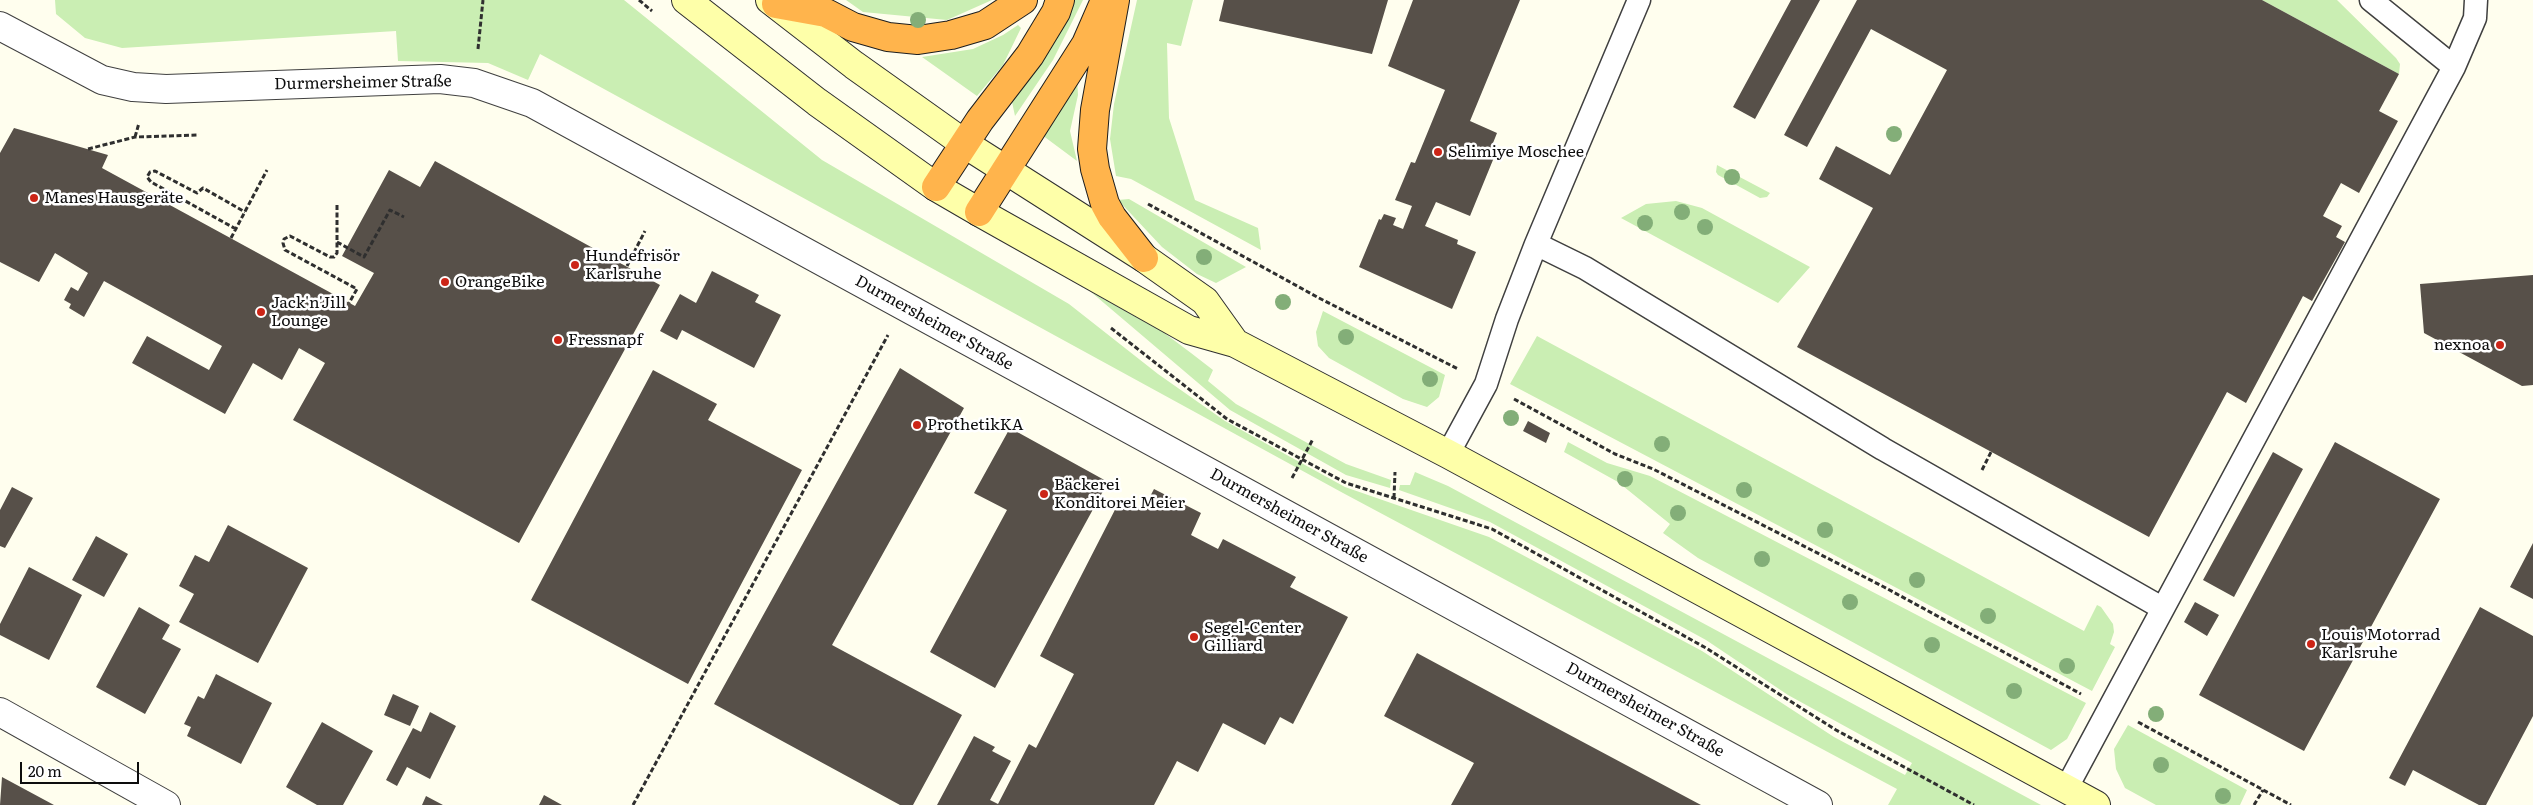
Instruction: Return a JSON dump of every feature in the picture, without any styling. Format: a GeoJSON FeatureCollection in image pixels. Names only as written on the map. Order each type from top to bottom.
{"type":"FeatureCollection","features":[{"type":"Feature","properties":{"kind":"highway"},"geometry":{"type":"LineString","coordinates":[[773,2],[826,13],[853,28],[888,37],[918,40],[950,36],[985,25],[1023,0]]}},
{"type":"Feature","properties":{"kind":"highway"},"geometry":{"type":"LineString","coordinates":[[936,187],[1030,55],[1056,12],[1060,0]]}},
{"type":"Feature","properties":{"kind":"highway"},"geometry":{"type":"LineString","coordinates":[[979,212],[1086,44],[1105,0]]}},
{"type":"Feature","properties":{"kind":"highway"},"geometry":{"type":"LineString","coordinates":[[1115,0],[1093,129],[1092,149],[1100,188],[1112,217],[1144,258]]}},
{"type":"Feature","properties":{"kind":"street"},"geometry":{"type":"LineString","coordinates":[[686,0],[817,102],[936,187],[979,212],[1189,330],[1235,343],[1448,454],[2096,805]]}},
{"type":"Feature","properties":{"kind":"street"},"geometry":{"type":"LineString","coordinates":[[773,2],[854,65],[965,144],[1144,258],[1205,301],[1235,343]]}},
{"type":"Feature","properties":{"kind":"street","name":"Durmersheimer Straße"},"geometry":{"type":"LineString","coordinates":[[0,26],[102,80],[133,87],[166,89],[406,79],[474,83],[532,103],[1818,805]]}},
{"type":"Feature","properties":{"kind":"street"},"geometry":{"type":"LineString","coordinates":[[0,712],[149,801]]}},
{"type":"Feature","properties":{"kind":"lane"},"geometry":{"type":"LineString","coordinates":[[1448,454],[1486,384],[1507,319],[1536,244],[1639,0]]}},
{"type":"Feature","properties":{"kind":"lane"},"geometry":{"type":"LineString","coordinates":[[2371,0],[2454,67]]}},
{"type":"Feature","properties":{"kind":"lane"},"geometry":{"type":"LineString","coordinates":[[2066,789],[2454,67],[2475,18],[2476,0]]}},
{"type":"Feature","properties":{"kind":"lane"},"geometry":{"type":"LineString","coordinates":[[1536,244],[1585,268],[1882,449],[2162,608]]}},
{"type":"Feature","properties":{"kind":"path"},"geometry":{"type":"LineString","coordinates":[[474,83],[483,0]]}},
{"type":"Feature","properties":{"kind":"path"},"geometry":{"type":"LineString","coordinates":[[640,0],[657,15]]}},
{"type":"Feature","properties":{"kind":"path"},"geometry":{"type":"LineString","coordinates":[[88,149],[135,136],[199,135]]}},
{"type":"Feature","properties":{"kind":"path"},"geometry":{"type":"LineString","coordinates":[[236,229],[151,182],[147,177],[150,172],[156,170],[197,194],[202,188],[245,212]]}},
{"type":"Feature","properties":{"kind":"path"},"geometry":{"type":"LineString","coordinates":[[231,238],[267,170]]}},
{"type":"Feature","properties":{"kind":"path"},"geometry":{"type":"LineString","coordinates":[[1100,188],[1128,193],[1319,298],[1486,384],[1615,454],[1653,469],[1884,587],[2291,805]]}},
{"type":"Feature","properties":{"kind":"path"},"geometry":{"type":"LineString","coordinates":[[337,205],[337,253],[330,258],[290,236],[284,239],[283,243],[285,250],[357,289],[349,303]]}},
{"type":"Feature","properties":{"kind":"path"},"geometry":{"type":"LineString","coordinates":[[337,242],[364,257],[390,210],[404,217]]}},
{"type":"Feature","properties":{"kind":"path"},"geometry":{"type":"LineString","coordinates":[[627,266],[645,231]]}},
{"type":"Feature","properties":{"kind":"path"},"geometry":{"type":"LineString","coordinates":[[633,805],[904,307]]}},
{"type":"Feature","properties":{"kind":"path"},"geometry":{"type":"LineString","coordinates":[[1106,324],[1227,419],[1346,483],[1492,529],[1706,648],[1836,730],[1974,805]]}},
{"type":"Feature","properties":{"kind":"path"},"geometry":{"type":"LineString","coordinates":[[1277,510],[1313,439]]}},
{"type":"Feature","properties":{"kind":"path"},"geometry":{"type":"LineString","coordinates":[[1394,472],[1394,498]]}},
{"type":"Feature","properties":{"kind":"path"},"geometry":{"type":"LineString","coordinates":[[2254,805],[2263,790]]}},
{"type":"Feature","properties":{"kind":"green space"},"geometry":{"type":"Polygon","coordinates":[[[55,0],[624,0],[822,160],[1069,304],[1158,374],[1225,421],[1345,487],[1489,537],[1702,651],[1834,737],[1905,775],[1912,763],[1788,695],[1706,640],[1490,522],[1399,490],[1400,485],[1410,485],[1415,472],[1448,486],[2041,805],[1888,805],[1897,789],[1343,493],[540,54],[528,80],[488,63],[398,61],[396,31],[122,48],[85,38],[56,14],[55,0]]]}},
{"type":"Feature","properties":{"kind":"green space"},"geometry":{"type":"Polygon","coordinates":[[[846,0],[992,0],[947,20],[863,12],[846,0]]]}},
{"type":"Feature","properties":{"kind":"green space"},"geometry":{"type":"Polygon","coordinates":[[[1071,0],[1083,0],[1053,60],[1015,116],[1012,102],[1050,41],[1071,0]]]}},
{"type":"Feature","properties":{"kind":"green space"},"geometry":{"type":"Polygon","coordinates":[[[1137,0],[1193,0],[1181,46],[1167,43],[1169,118],[1195,200],[1258,228],[1261,250],[1131,179],[1116,176],[1110,139],[1114,104],[1137,0]]]}},
{"type":"Feature","properties":{"kind":"green space"},"geometry":{"type":"Polygon","coordinates":[[[2262,0],[2337,0],[2396,58],[2400,64],[2399,74],[2262,0]]]}},
{"type":"Feature","properties":{"kind":"green space"},"geometry":{"type":"Polygon","coordinates":[[[1018,25],[1021,28],[1003,65],[977,96],[922,57],[973,49],[1003,35],[1018,25]]]}},
{"type":"Feature","properties":{"kind":"green space"},"geometry":{"type":"Polygon","coordinates":[[[1077,79],[1078,95],[1070,131],[1077,161],[1042,135],[1077,79]]]}},
{"type":"Feature","properties":{"kind":"green space"},"geometry":{"type":"Polygon","coordinates":[[[1717,165],[1770,193],[1767,197],[1760,198],[1718,175],[1716,172],[1717,165]]]}},
{"type":"Feature","properties":{"kind":"green space"},"geometry":{"type":"Polygon","coordinates":[[[1129,199],[1246,267],[1216,283],[1197,274],[1162,247],[1118,200],[1129,199]]]}},
{"type":"Feature","properties":{"kind":"green space"},"geometry":{"type":"Polygon","coordinates":[[[1676,201],[1702,208],[1810,267],[1778,303],[1621,218],[1646,204],[1676,201]]]}},
{"type":"Feature","properties":{"kind":"green space"},"geometry":{"type":"Polygon","coordinates":[[[1091,292],[1163,332],[1191,353],[1213,370],[1208,381],[1236,404],[1346,464],[1391,480],[1390,488],[1346,475],[1230,410],[1091,292]]]}},
{"type":"Feature","properties":{"kind":"green space"},"geometry":{"type":"Polygon","coordinates":[[[1323,311],[1445,375],[1439,397],[1427,407],[1403,399],[1329,358],[1318,346],[1316,332],[1323,311]]]}},
{"type":"Feature","properties":{"kind":"green space"},"geometry":{"type":"Polygon","coordinates":[[[1537,336],[2084,631],[2097,605],[2101,607],[2113,624],[2114,632],[2110,644],[2115,647],[2092,691],[1510,384],[1537,336]]]}},
{"type":"Feature","properties":{"kind":"green space"},"geometry":{"type":"Polygon","coordinates":[[[1568,442],[1607,463],[1650,476],[2086,703],[2067,739],[2051,750],[1698,558],[1663,533],[1670,524],[1618,482],[1564,452],[1568,442]]]}},
{"type":"Feature","properties":{"kind":"green space"},"geometry":{"type":"Polygon","coordinates":[[[2128,725],[2247,790],[2240,805],[2156,805],[2125,788],[2116,769],[2114,749],[2128,725]]]}},
{"type":"Feature","properties":{"kind":"building"},"geometry":{"type":"Polygon","coordinates":[[[1224,0],[1388,0],[1372,54],[1219,21],[1224,0]]]}},
{"type":"Feature","properties":{"kind":"building","name":"Selimiye Moschee"},"geometry":{"type":"Polygon","coordinates":[[[1413,0],[1520,0],[1470,121],[1497,133],[1489,153],[1495,155],[1470,216],[1436,202],[1425,226],[1458,240],[1457,244],[1476,252],[1452,309],[1359,267],[1379,219],[1381,220],[1384,214],[1396,218],[1393,225],[1403,229],[1412,206],[1395,200],[1411,162],[1415,163],[1445,90],[1388,66],[1413,0]]]}},
{"type":"Feature","properties":{"kind":"building"},"geometry":{"type":"Polygon","coordinates":[[[1791,0],[1820,0],[1755,119],[1733,107],[1791,0]]]}},
{"type":"Feature","properties":{"kind":"building"},"geometry":{"type":"Polygon","coordinates":[[[1857,0],[2262,0],[2399,74],[2379,111],[2398,121],[2359,193],[2341,183],[2323,216],[2342,226],[2336,237],[2345,242],[2312,301],[2303,296],[2246,403],[2227,392],[2149,537],[1797,347],[1873,208],[1819,179],[1836,146],[1890,175],[1947,70],[1871,29],[1807,147],[1784,135],[1857,0]]]}},
{"type":"Feature","properties":{"kind":"building"},"geometry":{"type":"Polygon","coordinates":[[[14,128],[108,155],[102,168],[355,306],[374,273],[342,256],[389,170],[420,187],[435,161],[660,285],[519,543],[293,420],[325,363],[299,348],[282,380],[253,363],[225,414],[132,363],[147,336],[209,370],[222,346],[104,281],[84,317],[69,308],[71,304],[64,300],[71,287],[78,291],[88,273],[55,253],[39,282],[0,262],[0,153],[14,128]]]}},
{"type":"Feature","properties":{"kind":"building"},"geometry":{"type":"Polygon","coordinates":[[[712,271],[759,295],[755,302],[781,315],[754,368],[682,330],[677,340],[660,331],[680,294],[696,303],[712,271]]]}},
{"type":"Feature","properties":{"kind":"building"},"geometry":{"type":"Polygon","coordinates":[[[2533,275],[2533,385],[2522,386],[2424,333],[2420,284],[2533,275]]]}},
{"type":"Feature","properties":{"kind":"building"},"geometry":{"type":"Polygon","coordinates":[[[900,368],[964,408],[832,645],[962,715],[913,805],[900,805],[714,704],[900,368]]]}},
{"type":"Feature","properties":{"kind":"building"},"geometry":{"type":"Polygon","coordinates":[[[653,370],[717,404],[708,420],[802,470],[688,684],[531,600],[653,370]]]}},
{"type":"Feature","properties":{"kind":"building"},"geometry":{"type":"Polygon","coordinates":[[[1528,421],[1550,433],[1546,443],[1523,431],[1528,421]]]}},
{"type":"Feature","properties":{"kind":"building"},"geometry":{"type":"Polygon","coordinates":[[[1010,428],[1108,482],[995,688],[930,652],[1007,510],[974,493],[1010,428]]]}},
{"type":"Feature","properties":{"kind":"building"},"geometry":{"type":"Polygon","coordinates":[[[2335,442],[2440,499],[2304,751],[2199,695],[2335,442]]]}},
{"type":"Feature","properties":{"kind":"building"},"geometry":{"type":"Polygon","coordinates":[[[2273,452],[2303,469],[2234,597],[2203,580],[2273,452]]]}},
{"type":"Feature","properties":{"kind":"building"},"geometry":{"type":"Polygon","coordinates":[[[12,487],[33,498],[5,548],[0,546],[0,510],[12,487]]]}},
{"type":"Feature","properties":{"kind":"building","name":"Segel-Center Gilliard"},"geometry":{"type":"Polygon","coordinates":[[[1154,489],[1201,513],[1191,535],[1218,549],[1223,539],[1296,577],[1290,587],[1348,617],[1293,724],[1280,717],[1265,745],[1223,723],[1198,772],[1177,761],[1154,805],[937,805],[974,736],[995,747],[992,751],[1011,761],[990,800],[998,804],[1029,744],[1036,748],[1074,674],[1040,656],[1121,498],[1143,510],[1154,489]]]}},
{"type":"Feature","properties":{"kind":"building"},"geometry":{"type":"Polygon","coordinates":[[[228,525],[308,568],[258,663],[179,622],[194,594],[179,586],[195,555],[209,562],[228,525]]]}},
{"type":"Feature","properties":{"kind":"building"},"geometry":{"type":"Polygon","coordinates":[[[96,536],[128,554],[104,597],[72,580],[96,536]]]}},
{"type":"Feature","properties":{"kind":"building"},"geometry":{"type":"Polygon","coordinates":[[[2533,543],[2533,599],[2510,587],[2533,543]]]}},
{"type":"Feature","properties":{"kind":"building"},"geometry":{"type":"Polygon","coordinates":[[[29,567],[82,595],[49,660],[0,635],[0,624],[29,567]]]}},
{"type":"Feature","properties":{"kind":"building"},"geometry":{"type":"Polygon","coordinates":[[[2195,602],[2219,615],[2207,636],[2184,622],[2195,602]]]}},
{"type":"Feature","properties":{"kind":"building"},"geometry":{"type":"Polygon","coordinates":[[[139,607],[170,625],[162,639],[181,649],[145,714],[96,687],[139,607]]]}},
{"type":"Feature","properties":{"kind":"building"},"geometry":{"type":"Polygon","coordinates":[[[2480,607],[2533,636],[2533,716],[2486,805],[2479,805],[2413,770],[2405,786],[2389,778],[2480,607]]]}},
{"type":"Feature","properties":{"kind":"building"},"geometry":{"type":"Polygon","coordinates":[[[1417,653],[1701,805],[1451,805],[1474,763],[1384,716],[1417,653]]]}},
{"type":"Feature","properties":{"kind":"building"},"geometry":{"type":"Polygon","coordinates":[[[216,674],[272,703],[241,764],[187,736],[191,727],[184,724],[198,696],[204,699],[216,674]]]}},
{"type":"Feature","properties":{"kind":"building"},"geometry":{"type":"Polygon","coordinates":[[[393,694],[419,706],[410,726],[384,715],[393,694]]]}},
{"type":"Feature","properties":{"kind":"building"},"geometry":{"type":"Polygon","coordinates":[[[430,712],[456,726],[430,779],[407,767],[397,786],[386,780],[413,728],[421,732],[430,712]]]}},
{"type":"Feature","properties":{"kind":"building"},"geometry":{"type":"Polygon","coordinates":[[[322,722],[373,751],[343,805],[317,805],[286,787],[322,722]]]}},
{"type":"Feature","properties":{"kind":"building"},"geometry":{"type":"Polygon","coordinates":[[[2,777],[54,805],[0,805],[2,777]]]}},
{"type":"Feature","properties":{"kind":"building"},"geometry":{"type":"Polygon","coordinates":[[[544,795],[562,805],[539,805],[544,795]]]}},
{"type":"Feature","properties":{"kind":"building"},"geometry":{"type":"Polygon","coordinates":[[[426,796],[443,805],[422,805],[426,796]]]}},
{"type":"Feature","properties":{"kind":"place","name":"Selimiye Moschee"},"geometry":{"type":"Point","coordinates":[1438,152]}},
{"type":"Feature","properties":{"kind":"place","name":"Manes Hausgeräte"},"geometry":{"type":"Point","coordinates":[34,198]}},
{"type":"Feature","properties":{"kind":"place","name":"Hundefrisör Karlsruhe"},"geometry":{"type":"Point","coordinates":[575,265]}},
{"type":"Feature","properties":{"kind":"place","name":"OrangeBike"},"geometry":{"type":"Point","coordinates":[445,282]}},
{"type":"Feature","properties":{"kind":"place","name":"Jack'n'Jill Lounge"},"geometry":{"type":"Point","coordinates":[261,312]}},
{"type":"Feature","properties":{"kind":"place","name":"Fressnapf"},"geometry":{"type":"Point","coordinates":[558,340]}},
{"type":"Feature","properties":{"kind":"place","name":"nexnoa"},"geometry":{"type":"Point","coordinates":[2500,345]}},
{"type":"Feature","properties":{"kind":"place","name":"ProthetikKA"},"geometry":{"type":"Point","coordinates":[917,425]}},
{"type":"Feature","properties":{"kind":"place","name":"Bäckerei Konditorei Meier"},"geometry":{"type":"Point","coordinates":[1044,494]}},
{"type":"Feature","properties":{"kind":"place","name":"Segel-Center Gilliard"},"geometry":{"type":"Point","coordinates":[1194,637]}},
{"type":"Feature","properties":{"kind":"place","name":"Louis Motorrad Karlsruhe"},"geometry":{"type":"Point","coordinates":[2311,644]}}]}
